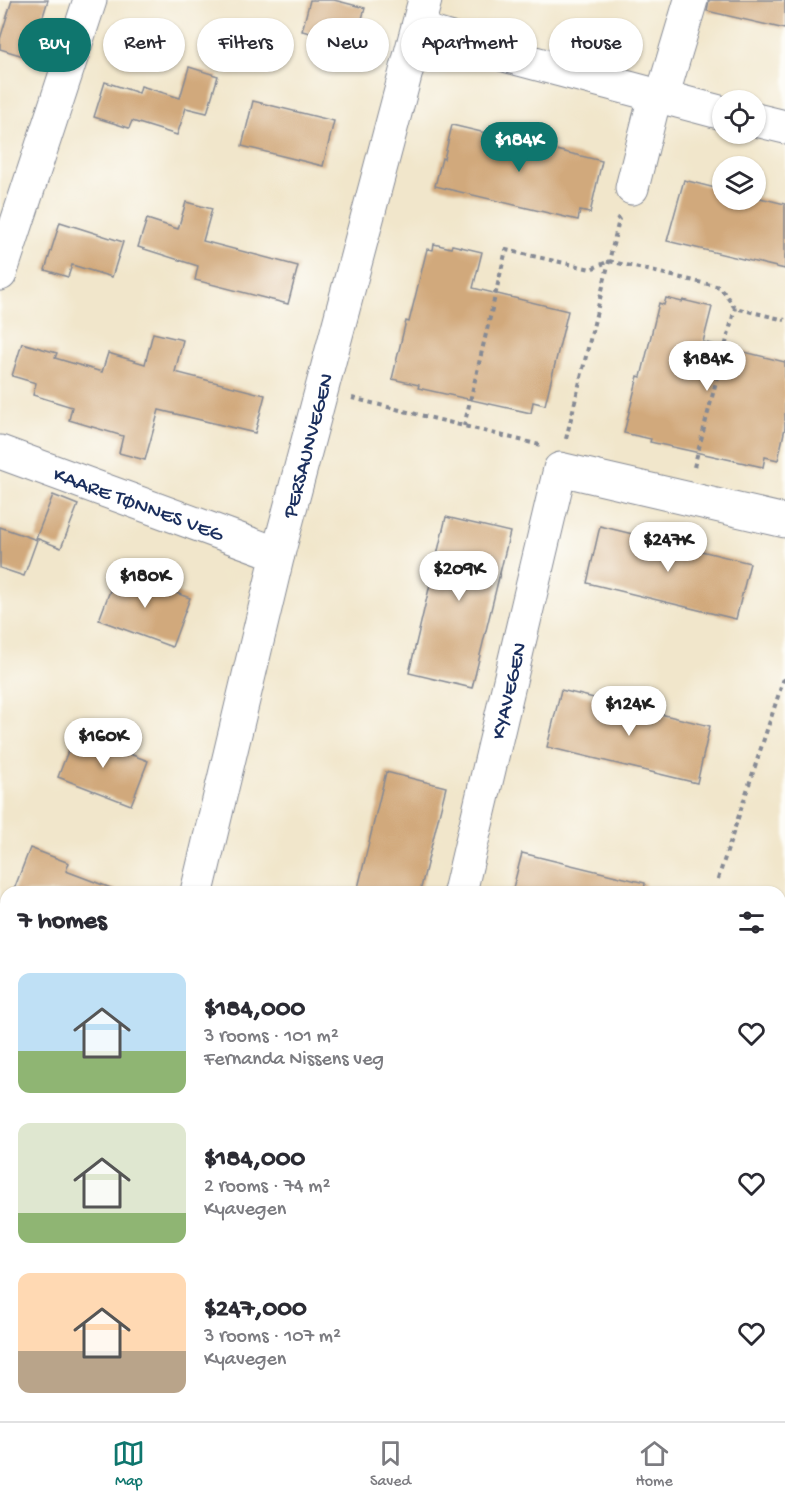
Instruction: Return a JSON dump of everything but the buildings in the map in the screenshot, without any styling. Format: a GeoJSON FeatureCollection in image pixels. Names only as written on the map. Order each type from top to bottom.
{"type":"FeatureCollection","features":[{"type":"Feature","properties":{"kind":"street"},"geometry":{"type":"LineString","coordinates":[[0,274],[90,0]]}},
{"type":"Feature","properties":{"kind":"street"},"geometry":{"type":"LineString","coordinates":[[623,200],[690,0]]}},
{"type":"Feature","properties":{"kind":"street"},"geometry":{"type":"LineString","coordinates":[[421,14],[508,56],[712,110]]}},
{"type":"Feature","properties":{"kind":"street","name":"PERSAUNVEGEN"},"geometry":{"type":"LineString","coordinates":[[198,886],[278,554],[421,14]]}},
{"type":"Feature","properties":{"kind":"street"},"geometry":{"type":"LineString","coordinates":[[766,122],[785,127]]}},
{"type":"Feature","properties":{"kind":"street","name":"KAARE TØNNES VEG"},"geometry":{"type":"LineString","coordinates":[[0,452],[278,554]]}},
{"type":"Feature","properties":{"kind":"street"},"geometry":{"type":"LineString","coordinates":[[562,460],[686,498],[785,521]]}},
{"type":"Feature","properties":{"kind":"street","name":"KYAVEGEN"},"geometry":{"type":"LineString","coordinates":[[461,886],[562,460]]}},
{"type":"Feature","properties":{"kind":"path"},"geometry":{"type":"LineString","coordinates":[[321,390],[465,426],[562,460],[623,200]]}},
{"type":"Feature","properties":{"kind":"path"},"geometry":{"type":"LineString","coordinates":[[465,426],[506,250],[591,269],[609,261],[720,287],[735,308],[785,320]]}},
{"type":"Feature","properties":{"kind":"path"},"geometry":{"type":"LineString","coordinates":[[686,498],[735,308]]}},
{"type":"Feature","properties":{"kind":"path"},"geometry":{"type":"LineString","coordinates":[[718,879],[785,675]]}}]}
